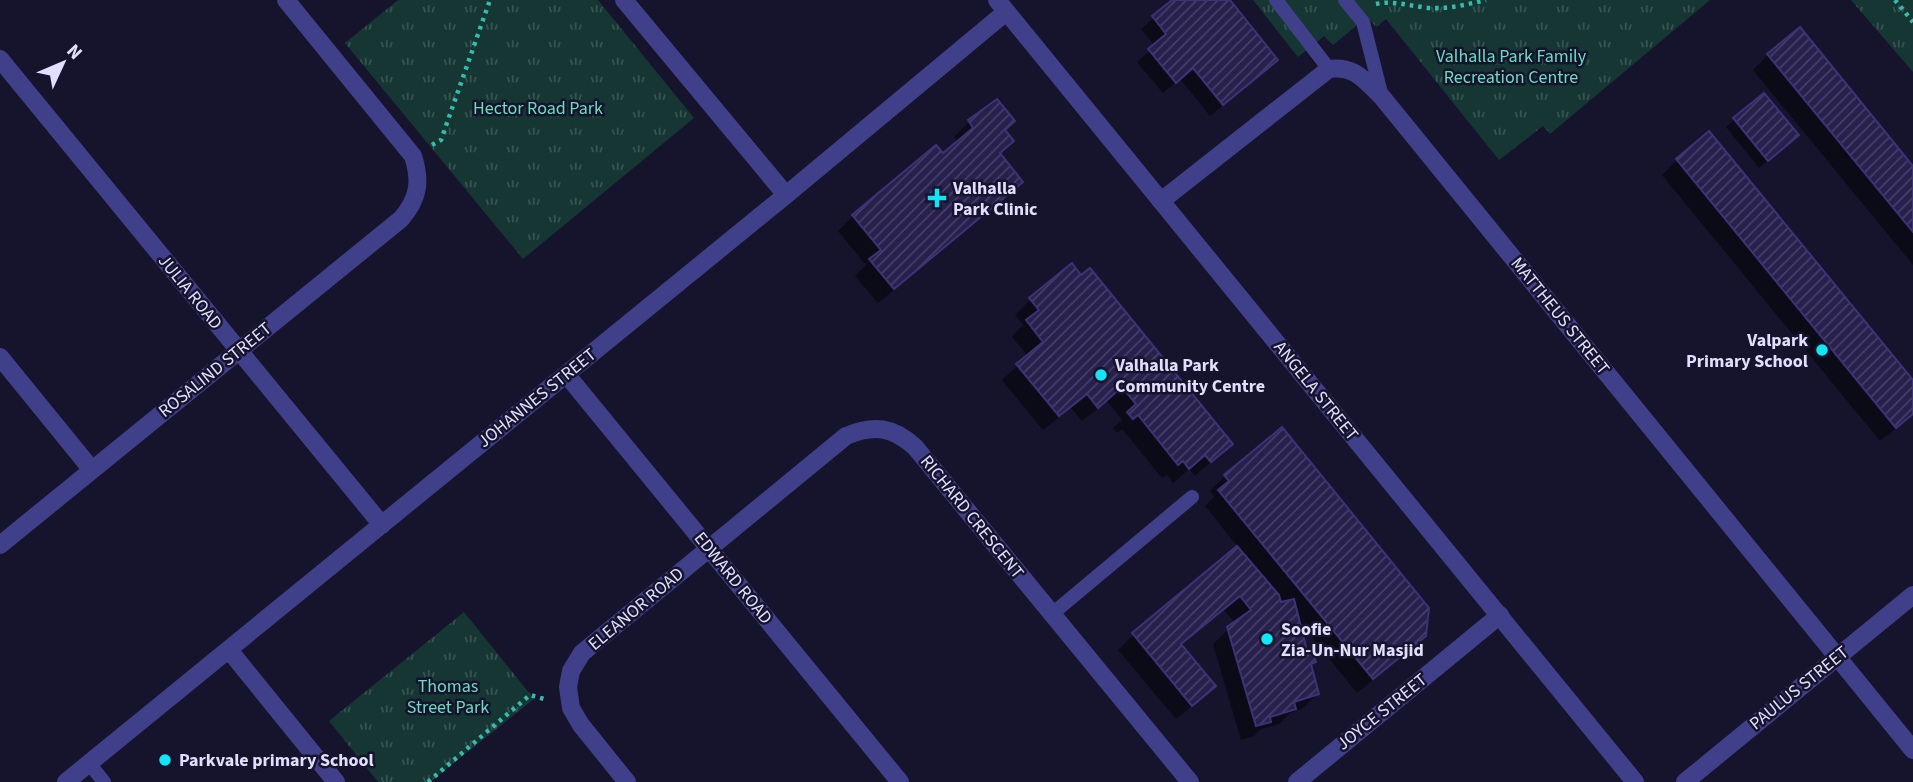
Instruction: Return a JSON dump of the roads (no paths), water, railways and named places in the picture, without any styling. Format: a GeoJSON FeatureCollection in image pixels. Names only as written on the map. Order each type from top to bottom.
{"type":"FeatureCollection","features":[{"type":"Feature","properties":{"kind":"street","name":"ROSALIND STREET"},"geometry":{"type":"LineString","coordinates":[[0,545],[408,211],[418,187],[414,156],[286,0]]}},
{"type":"Feature","properties":{"kind":"street"},"geometry":{"type":"LineString","coordinates":[[624,0],[786,195]]}},
{"type":"Feature","properties":{"kind":"street","name":"JOHANNES STREET"},"geometry":{"type":"LineString","coordinates":[[66,782],[786,195],[1002,6]]}},
{"type":"Feature","properties":{"kind":"street","name":"ANGELA STREET"},"geometry":{"type":"LineString","coordinates":[[1002,6],[1635,782]]}},
{"type":"Feature","properties":{"kind":"street","name":"JULIA ROAD"},"geometry":{"type":"LineString","coordinates":[[0,58],[382,524]]}},
{"type":"Feature","properties":{"kind":"street"},"geometry":{"type":"LineString","coordinates":[[1161,201],[1329,69]]}},
{"type":"Feature","properties":{"kind":"street","name":"MATTHEUS STREET"},"geometry":{"type":"LineString","coordinates":[[1329,69],[1355,71],[1382,97],[1913,750]]}},
{"type":"Feature","properties":{"kind":"street"},"geometry":{"type":"LineString","coordinates":[[0,357],[92,470]]}},
{"type":"Feature","properties":{"kind":"street","name":"EDWARD ROAD"},"geometry":{"type":"LineString","coordinates":[[566,374],[900,782]]}},
{"type":"Feature","properties":{"kind":"street","name":"RICHARD CRESCENT"},"geometry":{"type":"LineString","coordinates":[[709,548],[846,436],[862,429],[887,430],[903,436],[915,447],[1190,782]]}},
{"type":"Feature","properties":{"kind":"street","name":"ELEANOR ROAD"},"geometry":{"type":"LineString","coordinates":[[627,782],[581,725],[571,708],[568,687],[571,671],[582,653],[709,548]]}},
{"type":"Feature","properties":{"kind":"street","name":"PAULUS STREET"},"geometry":{"type":"LineString","coordinates":[[1685,782],[1913,595]]}},
{"type":"Feature","properties":{"kind":"street","name":"JOYCE STREET"},"geometry":{"type":"LineString","coordinates":[[1297,782],[1500,615]]}},
{"type":"Feature","properties":{"kind":"street"},"geometry":{"type":"LineString","coordinates":[[229,650],[336,782]]}},
{"type":"Feature","properties":{"kind":"lane"},"geometry":{"type":"LineString","coordinates":[[1276,0],[1329,69]]}},
{"type":"Feature","properties":{"kind":"lane"},"geometry":{"type":"LineString","coordinates":[[1345,0],[1363,22],[1382,97]]}},
{"type":"Feature","properties":{"kind":"lane"},"geometry":{"type":"LineString","coordinates":[[1052,614],[1192,497]]}},
{"type":"Feature","properties":{"kind":"lane"},"geometry":{"type":"LineString","coordinates":[[89,764],[104,782]]}},
{"type":"Feature","properties":{"kind":"place","name":"Valhalla Park Clinic"},"geometry":{"type":"Point","coordinates":[937,198]}},
{"type":"Feature","properties":{"kind":"place","name":"Valpark Primary School"},"geometry":{"type":"Point","coordinates":[1822,350]}},
{"type":"Feature","properties":{"kind":"place","name":"Valhalla Park Community Centre"},"geometry":{"type":"Point","coordinates":[1101,375]}},
{"type":"Feature","properties":{"kind":"place","name":"Soofie Zia-Un-Nur Masjid"},"geometry":{"type":"Point","coordinates":[1267,639]}},
{"type":"Feature","properties":{"kind":"place","name":"Parkvale primary School"},"geometry":{"type":"Point","coordinates":[165,760]}},
{"type":"Feature","properties":{"kind":"park label","name":"Valhalla Park Family Recreation Centre"},"geometry":{"type":"Point","coordinates":[1511,66]}},
{"type":"Feature","properties":{"kind":"park label","name":"Hector Road Park"},"geometry":{"type":"Point","coordinates":[538,108]}},
{"type":"Feature","properties":{"kind":"park label","name":"Thomas Street Park"},"geometry":{"type":"Point","coordinates":[448,696]}}]}
